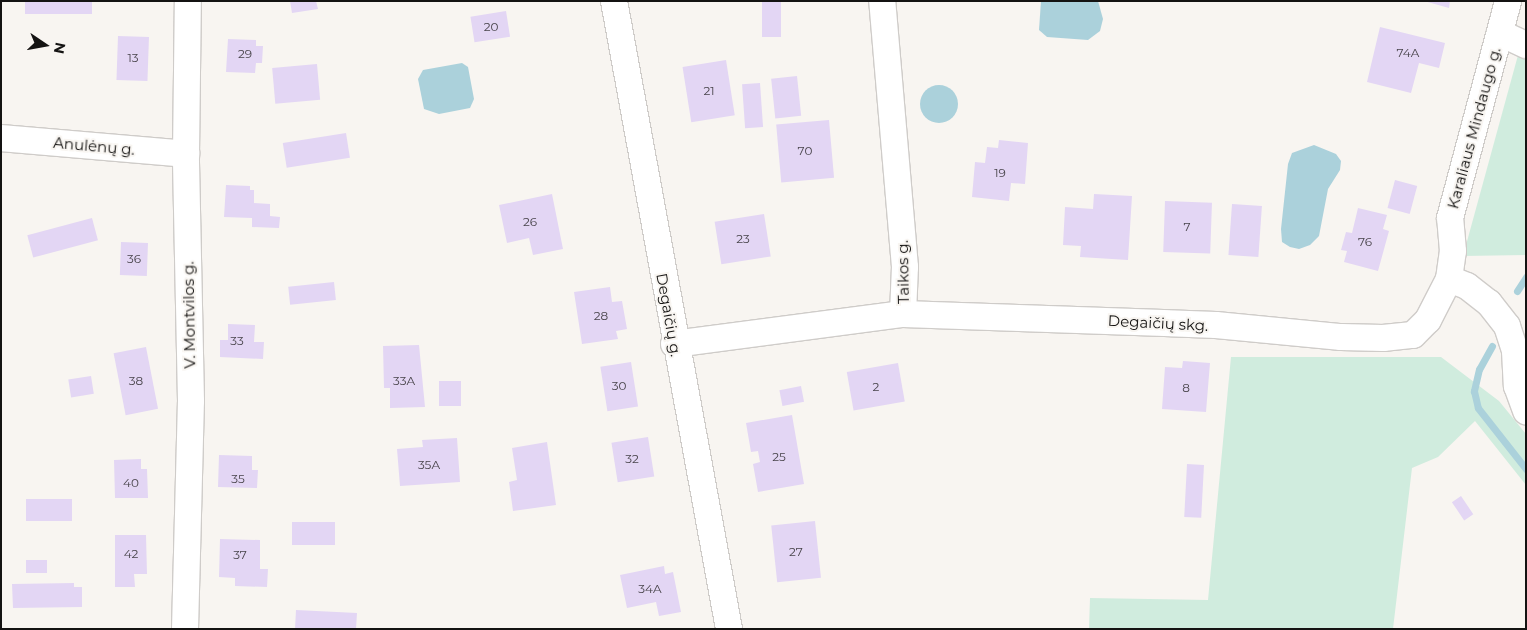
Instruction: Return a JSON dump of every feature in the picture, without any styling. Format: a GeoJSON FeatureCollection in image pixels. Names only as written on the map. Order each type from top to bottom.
{"type":"FeatureCollection","features":[{"type":"Feature","properties":{"kind":"street","name":"V. Montvilos g."},"geometry":{"type":"LineString","coordinates":[[185,629],[191,401],[186,154],[188,1]]}},
{"type":"Feature","properties":{"kind":"street","name":"Degaičių g."},"geometry":{"type":"LineString","coordinates":[[614,1],[674,344],[728,629]]}},
{"type":"Feature","properties":{"kind":"street","name":"Taikos g."},"geometry":{"type":"LineString","coordinates":[[674,344],[903,314],[905,267],[882,1]]}},
{"type":"Feature","properties":{"kind":"street","name":"Karaliaus Mindaugo g."},"geometry":{"type":"LineString","coordinates":[[1413,335],[1428,320],[1449,279],[1453,251],[1450,218],[1508,1]]}},
{"type":"Feature","properties":{"kind":"street"},"geometry":{"type":"LineString","coordinates":[[1500,33],[1526,45]]}},
{"type":"Feature","properties":{"kind":"street","name":"Anulėnų g."},"geometry":{"type":"LineString","coordinates":[[1,138],[186,154]]}},
{"type":"Feature","properties":{"kind":"street"},"geometry":{"type":"LineString","coordinates":[[1449,279],[1467,286],[1489,303],[1507,326],[1515,351],[1517,386],[1526,411]]}},
{"type":"Feature","properties":{"kind":"street","name":"Degaičių skg."},"geometry":{"type":"LineString","coordinates":[[903,314],[1207,325],[1341,337],[1383,338],[1413,335]]}},
{"type":"Feature","properties":{"kind":"green space"},"geometry":{"type":"Polygon","coordinates":[[[1526,26],[1526,255],[1463,256],[1526,26]]]}},
{"type":"Feature","properties":{"kind":"green space"},"geometry":{"type":"Polygon","coordinates":[[[1231,357],[1441,357],[1499,401],[1526,434],[1526,485],[1475,421],[1438,457],[1412,468],[1393,629],[1089,629],[1090,598],[1208,600],[1231,357]]]}},
{"type":"Feature","properties":{"kind":"water"},"geometry":{"type":"Polygon","coordinates":[[[1041,1],[1098,1],[1103,19],[1100,31],[1088,40],[1047,37],[1039,30],[1041,1]]]}},
{"type":"Feature","properties":{"kind":"water"},"geometry":{"type":"Polygon","coordinates":[[[462,63],[468,67],[474,99],[470,108],[439,114],[424,109],[418,79],[423,70],[462,63]]]}},
{"type":"Feature","properties":{"kind":"water"},"geometry":{"type":"Polygon","coordinates":[[[939,85],[952,91],[958,104],[952,117],[939,123],[926,117],[920,104],[926,91],[939,85]]]}},
{"type":"Feature","properties":{"kind":"water"},"geometry":{"type":"Polygon","coordinates":[[[1314,145],[1336,154],[1341,161],[1340,170],[1328,189],[1319,236],[1310,245],[1299,249],[1290,247],[1282,242],[1281,229],[1288,164],[1292,153],[1314,145]]]}},
{"type":"Feature","properties":{"kind":"building"},"geometry":{"type":"Polygon","coordinates":[[[25,1],[92,1],[92,14],[25,14],[25,1]]]}},
{"type":"Feature","properties":{"kind":"building"},"geometry":{"type":"Polygon","coordinates":[[[290,1],[316,1],[318,9],[292,13],[290,1]]]}},
{"type":"Feature","properties":{"kind":"building"},"geometry":{"type":"Polygon","coordinates":[[[762,1],[781,1],[781,37],[762,37],[762,1]]]}},
{"type":"Feature","properties":{"kind":"building"},"geometry":{"type":"Polygon","coordinates":[[[1424,1],[1450,1],[1449,8],[1424,1]]]}},
{"type":"Feature","properties":{"kind":"building"},"geometry":{"type":"Polygon","coordinates":[[[506,11],[510,37],[475,42],[470,17],[506,11]]]}},
{"type":"Feature","properties":{"kind":"building"},"geometry":{"type":"Polygon","coordinates":[[[1380,27],[1445,43],[1439,68],[1419,63],[1411,93],[1367,82],[1380,27]]]}},
{"type":"Feature","properties":{"kind":"building"},"geometry":{"type":"Polygon","coordinates":[[[118,36],[149,37],[147,81],[116,80],[118,36]]]}},
{"type":"Feature","properties":{"kind":"building"},"geometry":{"type":"Polygon","coordinates":[[[228,39],[256,40],[256,46],[263,46],[262,63],[256,63],[255,73],[226,72],[228,39]]]}},
{"type":"Feature","properties":{"kind":"building"},"geometry":{"type":"Polygon","coordinates":[[[726,60],[735,115],[691,122],[683,67],[726,60]]]}},
{"type":"Feature","properties":{"kind":"building"},"geometry":{"type":"Polygon","coordinates":[[[317,64],[320,100],[275,104],[272,68],[317,64]]]}},
{"type":"Feature","properties":{"kind":"building"},"geometry":{"type":"Polygon","coordinates":[[[797,76],[801,116],[775,118],[771,79],[797,76]]]}},
{"type":"Feature","properties":{"kind":"building"},"geometry":{"type":"Polygon","coordinates":[[[760,83],[763,127],[745,128],[742,84],[760,83]]]}},
{"type":"Feature","properties":{"kind":"building"},"geometry":{"type":"Polygon","coordinates":[[[829,120],[834,178],[781,182],[776,125],[829,120]]]}},
{"type":"Feature","properties":{"kind":"building"},"geometry":{"type":"Polygon","coordinates":[[[346,133],[350,158],[287,168],[283,143],[346,133]]]}},
{"type":"Feature","properties":{"kind":"building"},"geometry":{"type":"Polygon","coordinates":[[[999,140],[1028,143],[1025,184],[1011,183],[1009,201],[972,197],[975,162],[985,163],[987,147],[998,148],[999,140]]]}},
{"type":"Feature","properties":{"kind":"building"},"geometry":{"type":"Polygon","coordinates":[[[1395,180],[1417,186],[1410,214],[1387,208],[1395,180]]]}},
{"type":"Feature","properties":{"kind":"building"},"geometry":{"type":"Polygon","coordinates":[[[226,185],[250,186],[250,190],[254,190],[254,203],[270,204],[270,216],[280,217],[279,228],[252,227],[252,218],[224,217],[226,185]]]}},
{"type":"Feature","properties":{"kind":"building"},"geometry":{"type":"Polygon","coordinates":[[[552,194],[563,249],[533,255],[529,238],[507,243],[499,205],[552,194]]]}},
{"type":"Feature","properties":{"kind":"building"},"geometry":{"type":"Polygon","coordinates":[[[1094,194],[1132,196],[1128,260],[1080,257],[1081,246],[1063,245],[1065,207],[1093,209],[1094,194]]]}},
{"type":"Feature","properties":{"kind":"building"},"geometry":{"type":"Polygon","coordinates":[[[1165,201],[1212,203],[1210,254],[1163,252],[1165,201]]]}},
{"type":"Feature","properties":{"kind":"building"},"geometry":{"type":"Polygon","coordinates":[[[1232,204],[1262,206],[1258,257],[1228,255],[1232,204]]]}},
{"type":"Feature","properties":{"kind":"building"},"geometry":{"type":"Polygon","coordinates":[[[1358,208],[1387,215],[1383,229],[1389,231],[1378,271],[1344,262],[1347,251],[1341,250],[1346,232],[1352,233],[1358,208]]]}},
{"type":"Feature","properties":{"kind":"building"},"geometry":{"type":"Polygon","coordinates":[[[764,214],[771,256],[721,264],[715,222],[764,214]]]}},
{"type":"Feature","properties":{"kind":"building"},"geometry":{"type":"Polygon","coordinates":[[[92,218],[98,240],[33,258],[27,235],[92,218]]]}},
{"type":"Feature","properties":{"kind":"building"},"geometry":{"type":"Polygon","coordinates":[[[121,242],[148,243],[147,276],[120,275],[121,242]]]}},
{"type":"Feature","properties":{"kind":"building"},"geometry":{"type":"Polygon","coordinates":[[[334,282],[336,300],[290,305],[288,287],[334,282]]]}},
{"type":"Feature","properties":{"kind":"building"},"geometry":{"type":"Polygon","coordinates":[[[610,287],[612,302],[622,301],[627,329],[616,331],[618,339],[582,344],[574,292],[610,287]]]}},
{"type":"Feature","properties":{"kind":"building"},"geometry":{"type":"Polygon","coordinates":[[[228,324],[255,325],[254,342],[264,342],[263,359],[220,357],[220,340],[228,340],[228,324]]]}},
{"type":"Feature","properties":{"kind":"building"},"geometry":{"type":"Polygon","coordinates":[[[419,345],[425,407],[390,408],[390,388],[384,388],[383,346],[419,345]]]}},
{"type":"Feature","properties":{"kind":"building"},"geometry":{"type":"Polygon","coordinates":[[[146,347],[158,409],[126,415],[114,353],[146,347]]]}},
{"type":"Feature","properties":{"kind":"building"},"geometry":{"type":"Polygon","coordinates":[[[1183,361],[1210,363],[1206,412],[1162,409],[1165,367],[1182,368],[1183,361]]]}},
{"type":"Feature","properties":{"kind":"building"},"geometry":{"type":"Polygon","coordinates":[[[631,362],[638,406],[607,411],[600,367],[631,362]]]}},
{"type":"Feature","properties":{"kind":"building"},"geometry":{"type":"Polygon","coordinates":[[[898,363],[905,401],[854,410],[847,372],[898,363]]]}},
{"type":"Feature","properties":{"kind":"building"},"geometry":{"type":"Polygon","coordinates":[[[91,376],[94,394],[71,397],[68,380],[91,376]]]}},
{"type":"Feature","properties":{"kind":"building"},"geometry":{"type":"Polygon","coordinates":[[[439,381],[461,381],[461,406],[439,406],[439,381]]]}},
{"type":"Feature","properties":{"kind":"building"},"geometry":{"type":"Polygon","coordinates":[[[801,386],[804,402],[782,406],[779,390],[801,386]]]}},
{"type":"Feature","properties":{"kind":"building"},"geometry":{"type":"Polygon","coordinates":[[[792,415],[804,484],[758,492],[753,464],[760,462],[758,451],[751,452],[746,423],[792,415]]]}},
{"type":"Feature","properties":{"kind":"building"},"geometry":{"type":"Polygon","coordinates":[[[648,437],[654,477],[618,482],[611,443],[648,437]]]}},
{"type":"Feature","properties":{"kind":"building"},"geometry":{"type":"Polygon","coordinates":[[[457,438],[460,482],[400,486],[397,449],[423,447],[422,440],[457,438]]]}},
{"type":"Feature","properties":{"kind":"building"},"geometry":{"type":"Polygon","coordinates":[[[547,442],[556,505],[513,511],[509,482],[517,480],[512,448],[547,442]]]}},
{"type":"Feature","properties":{"kind":"building"},"geometry":{"type":"Polygon","coordinates":[[[219,455],[252,456],[252,470],[258,470],[257,488],[218,487],[219,455]]]}},
{"type":"Feature","properties":{"kind":"building"},"geometry":{"type":"Polygon","coordinates":[[[141,459],[141,469],[147,469],[148,498],[115,498],[114,460],[141,459]]]}},
{"type":"Feature","properties":{"kind":"building"},"geometry":{"type":"Polygon","coordinates":[[[1187,464],[1204,465],[1201,518],[1184,517],[1187,464]]]}},
{"type":"Feature","properties":{"kind":"building"},"geometry":{"type":"Polygon","coordinates":[[[1461,496],[1473,514],[1464,520],[1452,502],[1461,496]]]}},
{"type":"Feature","properties":{"kind":"building"},"geometry":{"type":"Polygon","coordinates":[[[26,499],[72,499],[72,521],[26,521],[26,499]]]}},
{"type":"Feature","properties":{"kind":"building"},"geometry":{"type":"Polygon","coordinates":[[[815,521],[821,578],[777,582],[771,526],[815,521]]]}},
{"type":"Feature","properties":{"kind":"building"},"geometry":{"type":"Polygon","coordinates":[[[292,522],[335,522],[335,545],[292,545],[292,522]]]}},
{"type":"Feature","properties":{"kind":"building"},"geometry":{"type":"Polygon","coordinates":[[[115,535],[146,535],[147,574],[134,574],[135,587],[115,587],[115,535]]]}},
{"type":"Feature","properties":{"kind":"building"},"geometry":{"type":"Polygon","coordinates":[[[220,539],[260,540],[260,569],[268,569],[267,587],[235,586],[235,578],[219,577],[220,539]]]}},
{"type":"Feature","properties":{"kind":"building"},"geometry":{"type":"Polygon","coordinates":[[[26,560],[47,560],[47,573],[26,573],[26,560]]]}},
{"type":"Feature","properties":{"kind":"building"},"geometry":{"type":"Polygon","coordinates":[[[664,566],[665,574],[673,572],[681,612],[659,616],[656,602],[627,608],[620,575],[664,566]]]}},
{"type":"Feature","properties":{"kind":"building"},"geometry":{"type":"Polygon","coordinates":[[[74,583],[74,587],[82,587],[82,607],[13,608],[12,584],[74,583]]]}},
{"type":"Feature","properties":{"kind":"building"},"geometry":{"type":"Polygon","coordinates":[[[296,610],[357,613],[356,629],[295,629],[296,610]]]}},
{"type":"Feature","properties":{"kind":"waterway"},"geometry":{"type":"LineString","coordinates":[[1517,291],[1526,277]]}},
{"type":"Feature","properties":{"kind":"waterway"},"geometry":{"type":"LineString","coordinates":[[1492,346],[1479,369],[1474,391],[1478,408],[1526,469]]}}]}
